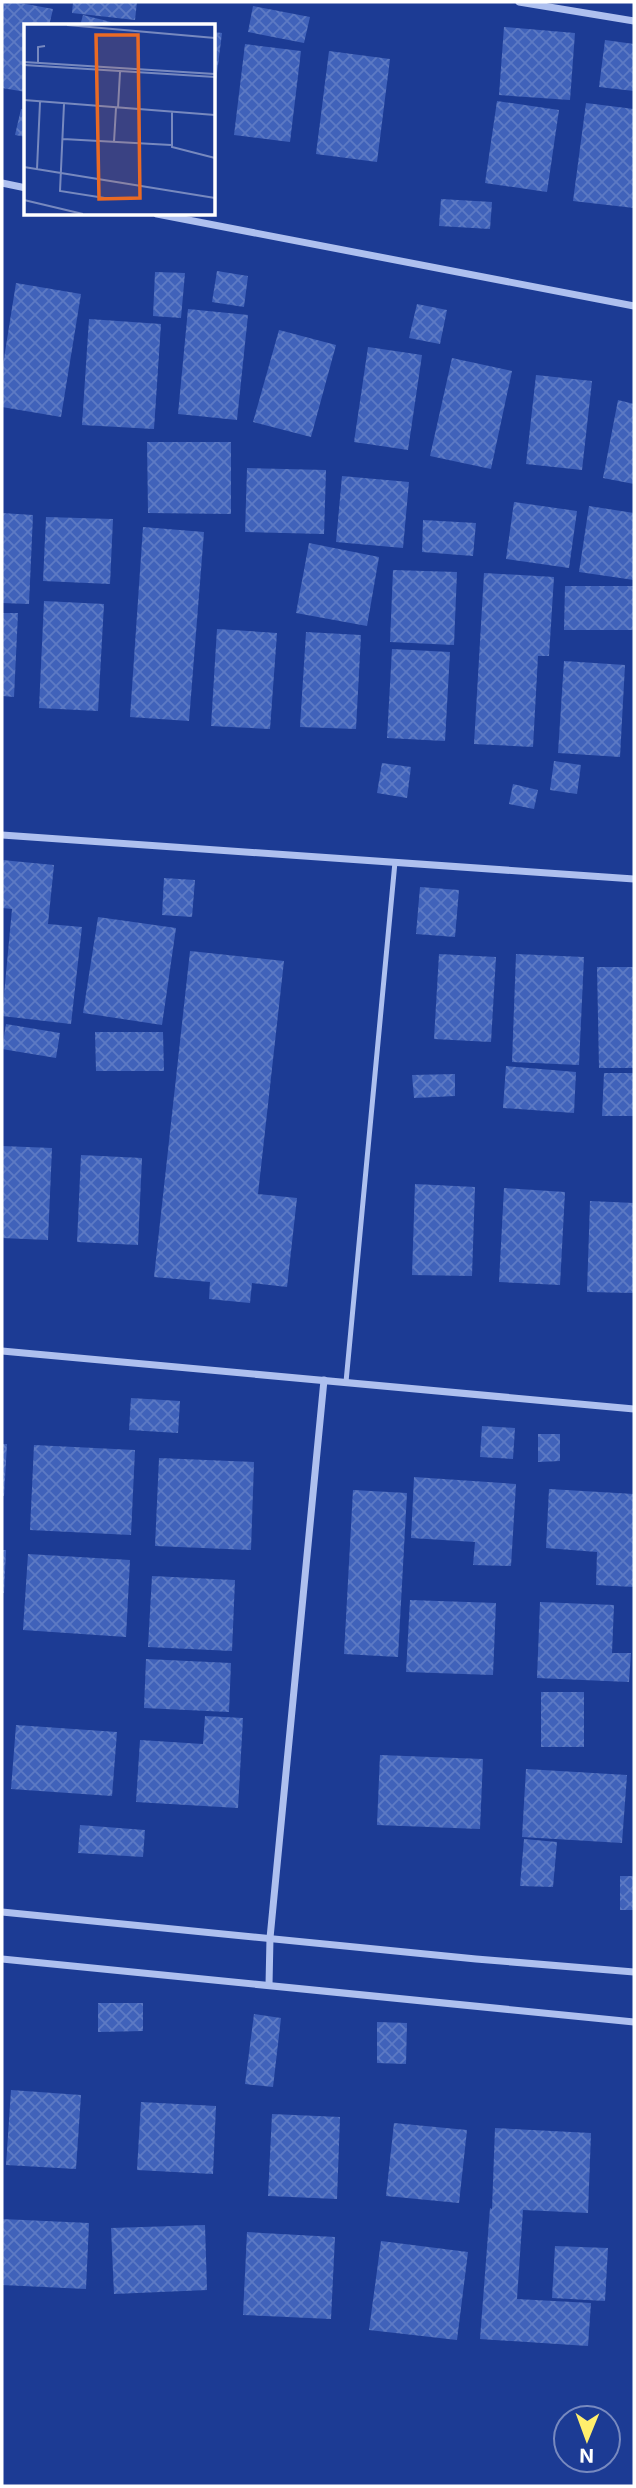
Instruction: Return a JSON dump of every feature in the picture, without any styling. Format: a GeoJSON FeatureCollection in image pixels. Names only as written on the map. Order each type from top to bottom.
{"type":"FeatureCollection","features":[{"type":"Feature","properties":{"kind":"street"},"geometry":{"type":"LineString","coordinates":[[519,2],[634,21]]}},
{"type":"Feature","properties":{"kind":"street"},"geometry":{"type":"LineString","coordinates":[[2,183],[24,188]]}},
{"type":"Feature","properties":{"kind":"street"},"geometry":{"type":"LineString","coordinates":[[162,215],[634,306]]}},
{"type":"Feature","properties":{"kind":"street"},"geometry":{"type":"LineString","coordinates":[[2,835],[634,879]]}},
{"type":"Feature","properties":{"kind":"street"},"geometry":{"type":"LineString","coordinates":[[2,1351],[634,1409]]}},
{"type":"Feature","properties":{"kind":"street"},"geometry":{"type":"LineString","coordinates":[[269,1985],[270,1938],[324,1380]]}},
{"type":"Feature","properties":{"kind":"street"},"geometry":{"type":"LineString","coordinates":[[2,1912],[634,1972]]}},
{"type":"Feature","properties":{"kind":"street"},"geometry":{"type":"LineString","coordinates":[[2,1958],[634,2022]]}},
{"type":"Feature","properties":{"kind":"lane"},"geometry":{"type":"LineString","coordinates":[[346,1382],[395,862]]}},
{"type":"Feature","properties":{"kind":"building"},"geometry":{"type":"Polygon","coordinates":[[[2,2],[53,9],[49,24],[24,24],[24,92],[2,88],[2,2]]]}},
{"type":"Feature","properties":{"kind":"building"},"geometry":{"type":"Polygon","coordinates":[[[73,2],[137,2],[135,20],[72,13],[73,2]]]}},
{"type":"Feature","properties":{"kind":"building"},"geometry":{"type":"Polygon","coordinates":[[[253,6],[310,17],[304,43],[248,32],[253,6]]]}},
{"type":"Feature","properties":{"kind":"building"},"geometry":{"type":"Polygon","coordinates":[[[83,15],[119,24],[81,24],[83,15]]]}},
{"type":"Feature","properties":{"kind":"building"},"geometry":{"type":"Polygon","coordinates":[[[504,27],[575,33],[570,100],[499,95],[504,27]]]}},
{"type":"Feature","properties":{"kind":"building"},"geometry":{"type":"Polygon","coordinates":[[[215,32],[222,33],[215,89],[215,32]]]}},
{"type":"Feature","properties":{"kind":"building"},"geometry":{"type":"Polygon","coordinates":[[[605,40],[634,44],[634,91],[599,87],[605,40]]]}},
{"type":"Feature","properties":{"kind":"building"},"geometry":{"type":"Polygon","coordinates":[[[245,44],[301,51],[290,142],[234,135],[245,44]]]}},
{"type":"Feature","properties":{"kind":"building"},"geometry":{"type":"Polygon","coordinates":[[[329,51],[390,59],[377,162],[316,154],[329,51]]]}},
{"type":"Feature","properties":{"kind":"building"},"geometry":{"type":"Polygon","coordinates":[[[497,101],[559,110],[547,192],[485,183],[497,101]]]}},
{"type":"Feature","properties":{"kind":"building"},"geometry":{"type":"Polygon","coordinates":[[[586,103],[634,109],[634,208],[573,201],[586,103]]]}},
{"type":"Feature","properties":{"kind":"building"},"geometry":{"type":"Polygon","coordinates":[[[21,109],[24,110],[24,137],[15,135],[21,109]]]}},
{"type":"Feature","properties":{"kind":"building"},"geometry":{"type":"Polygon","coordinates":[[[441,199],[492,202],[490,229],[439,226],[441,199]]]}},
{"type":"Feature","properties":{"kind":"building"},"geometry":{"type":"Polygon","coordinates":[[[217,271],[248,276],[244,307],[212,302],[217,271]]]}},
{"type":"Feature","properties":{"kind":"building"},"geometry":{"type":"Polygon","coordinates":[[[155,272],[185,273],[181,318],[153,316],[155,272]]]}},
{"type":"Feature","properties":{"kind":"building"},"geometry":{"type":"Polygon","coordinates":[[[16,283],[81,294],[61,417],[2,407],[2,371],[16,283]]]}},
{"type":"Feature","properties":{"kind":"building"},"geometry":{"type":"Polygon","coordinates":[[[417,304],[447,310],[440,344],[409,338],[417,304]]]}},
{"type":"Feature","properties":{"kind":"building"},"geometry":{"type":"Polygon","coordinates":[[[188,309],[248,315],[237,420],[178,414],[188,309]]]}},
{"type":"Feature","properties":{"kind":"building"},"geometry":{"type":"Polygon","coordinates":[[[89,319],[161,324],[154,429],[82,425],[89,319]]]}},
{"type":"Feature","properties":{"kind":"building"},"geometry":{"type":"Polygon","coordinates":[[[279,330],[336,345],[311,437],[253,422],[279,330]]]}},
{"type":"Feature","properties":{"kind":"building"},"geometry":{"type":"Polygon","coordinates":[[[368,347],[422,355],[408,450],[354,442],[368,347]]]}},
{"type":"Feature","properties":{"kind":"building"},"geometry":{"type":"Polygon","coordinates":[[[452,358],[512,371],[491,469],[430,456],[452,358]]]}},
{"type":"Feature","properties":{"kind":"building"},"geometry":{"type":"Polygon","coordinates":[[[536,375],[592,381],[582,470],[526,464],[536,375]]]}},
{"type":"Feature","properties":{"kind":"building"},"geometry":{"type":"Polygon","coordinates":[[[618,400],[634,404],[634,484],[603,478],[618,400]]]}},
{"type":"Feature","properties":{"kind":"building"},"geometry":{"type":"Polygon","coordinates":[[[147,442],[231,442],[231,514],[148,513],[147,442]]]}},
{"type":"Feature","properties":{"kind":"building"},"geometry":{"type":"Polygon","coordinates":[[[247,468],[326,470],[324,534],[245,532],[247,468]]]}},
{"type":"Feature","properties":{"kind":"building"},"geometry":{"type":"Polygon","coordinates":[[[342,476],[409,482],[403,548],[336,542],[342,476]]]}},
{"type":"Feature","properties":{"kind":"building"},"geometry":{"type":"Polygon","coordinates":[[[514,502],[577,511],[569,568],[506,559],[514,502]]]}},
{"type":"Feature","properties":{"kind":"building"},"geometry":{"type":"Polygon","coordinates":[[[589,506],[634,513],[634,580],[579,572],[589,506]]]}},
{"type":"Feature","properties":{"kind":"building"},"geometry":{"type":"Polygon","coordinates":[[[2,513],[33,515],[29,604],[2,603],[2,513]]]}},
{"type":"Feature","properties":{"kind":"building"},"geometry":{"type":"Polygon","coordinates":[[[46,517],[113,519],[110,584],[43,581],[46,517]]]}},
{"type":"Feature","properties":{"kind":"building"},"geometry":{"type":"Polygon","coordinates":[[[423,520],[476,523],[473,556],[422,552],[423,520]]]}},
{"type":"Feature","properties":{"kind":"building"},"geometry":{"type":"Polygon","coordinates":[[[143,527],[204,532],[189,721],[130,717],[143,527]]]}},
{"type":"Feature","properties":{"kind":"building"},"geometry":{"type":"Polygon","coordinates":[[[309,543],[379,557],[367,626],[296,613],[309,543]]]}},
{"type":"Feature","properties":{"kind":"building"},"geometry":{"type":"Polygon","coordinates":[[[393,570],[457,572],[454,645],[390,642],[393,570]]]}},
{"type":"Feature","properties":{"kind":"building"},"geometry":{"type":"Polygon","coordinates":[[[484,573],[554,577],[549,656],[538,656],[533,747],[474,744],[484,573]]]}},
{"type":"Feature","properties":{"kind":"building"},"geometry":{"type":"Polygon","coordinates":[[[565,586],[634,586],[634,630],[564,630],[565,586]]]}},
{"type":"Feature","properties":{"kind":"building"},"geometry":{"type":"Polygon","coordinates":[[[44,601],[104,604],[98,711],[39,708],[44,601]]]}},
{"type":"Feature","properties":{"kind":"building"},"geometry":{"type":"Polygon","coordinates":[[[2,613],[18,613],[14,697],[2,696],[2,613]]]}},
{"type":"Feature","properties":{"kind":"building"},"geometry":{"type":"Polygon","coordinates":[[[217,629],[277,633],[270,729],[211,726],[217,629]]]}},
{"type":"Feature","properties":{"kind":"building"},"geometry":{"type":"Polygon","coordinates":[[[306,632],[361,635],[356,729],[300,727],[306,632]]]}},
{"type":"Feature","properties":{"kind":"building"},"geometry":{"type":"Polygon","coordinates":[[[392,649],[450,652],[445,741],[387,738],[392,649]]]}},
{"type":"Feature","properties":{"kind":"building"},"geometry":{"type":"Polygon","coordinates":[[[564,661],[625,665],[620,757],[558,753],[564,661]]]}},
{"type":"Feature","properties":{"kind":"building"},"geometry":{"type":"Polygon","coordinates":[[[554,761],[581,765],[577,794],[550,790],[554,761]]]}},
{"type":"Feature","properties":{"kind":"building"},"geometry":{"type":"Polygon","coordinates":[[[382,763],[411,767],[407,798],[377,793],[382,763]]]}},
{"type":"Feature","properties":{"kind":"building"},"geometry":{"type":"Polygon","coordinates":[[[513,784],[538,790],[534,809],[509,804],[513,784]]]}},
{"type":"Feature","properties":{"kind":"building"},"geometry":{"type":"Polygon","coordinates":[[[2,860],[54,865],[48,924],[82,927],[71,1024],[2,1016],[12,909],[2,908],[2,860]]]}},
{"type":"Feature","properties":{"kind":"building"},"geometry":{"type":"Polygon","coordinates":[[[164,878],[195,880],[192,917],[162,915],[164,878]]]}},
{"type":"Feature","properties":{"kind":"building"},"geometry":{"type":"Polygon","coordinates":[[[420,887],[459,890],[455,937],[416,934],[420,887]]]}},
{"type":"Feature","properties":{"kind":"building"},"geometry":{"type":"Polygon","coordinates":[[[98,917],[176,928],[162,1025],[83,1013],[98,917]]]}},
{"type":"Feature","properties":{"kind":"building"},"geometry":{"type":"Polygon","coordinates":[[[190,951],[284,961],[258,1194],[297,1198],[287,1287],[252,1283],[250,1303],[209,1299],[210,1282],[154,1277],[190,951]]]}},
{"type":"Feature","properties":{"kind":"building"},"geometry":{"type":"Polygon","coordinates":[[[439,954],[496,957],[491,1042],[434,1039],[439,954]]]}},
{"type":"Feature","properties":{"kind":"building"},"geometry":{"type":"Polygon","coordinates":[[[516,954],[584,957],[579,1065],[512,1062],[516,954]]]}},
{"type":"Feature","properties":{"kind":"building"},"geometry":{"type":"Polygon","coordinates":[[[597,967],[634,967],[634,1068],[599,1068],[597,967]]]}},
{"type":"Feature","properties":{"kind":"building"},"geometry":{"type":"Polygon","coordinates":[[[6,1024],[60,1033],[56,1058],[2,1049],[6,1024]]]}},
{"type":"Feature","properties":{"kind":"building"},"geometry":{"type":"Polygon","coordinates":[[[95,1032],[163,1032],[164,1071],[96,1071],[95,1032]]]}},
{"type":"Feature","properties":{"kind":"building"},"geometry":{"type":"Polygon","coordinates":[[[506,1066],[576,1072],[574,1113],[503,1108],[506,1066]]]}},
{"type":"Feature","properties":{"kind":"building"},"geometry":{"type":"Polygon","coordinates":[[[604,1073],[634,1073],[634,1116],[602,1116],[604,1073]]]}},
{"type":"Feature","properties":{"kind":"building"},"geometry":{"type":"Polygon","coordinates":[[[455,1074],[455,1096],[414,1098],[412,1075],[455,1074]]]}},
{"type":"Feature","properties":{"kind":"building"},"geometry":{"type":"Polygon","coordinates":[[[2,1146],[52,1148],[48,1240],[2,1238],[2,1146]]]}},
{"type":"Feature","properties":{"kind":"building"},"geometry":{"type":"Polygon","coordinates":[[[81,1155],[142,1158],[138,1245],[77,1242],[81,1155]]]}},
{"type":"Feature","properties":{"kind":"building"},"geometry":{"type":"Polygon","coordinates":[[[415,1184],[475,1187],[472,1276],[412,1275],[415,1184]]]}},
{"type":"Feature","properties":{"kind":"building"},"geometry":{"type":"Polygon","coordinates":[[[504,1188],[565,1192],[560,1285],[499,1282],[504,1188]]]}},
{"type":"Feature","properties":{"kind":"building"},"geometry":{"type":"Polygon","coordinates":[[[590,1201],[634,1203],[634,1293],[587,1292],[590,1201]]]}},
{"type":"Feature","properties":{"kind":"building"},"geometry":{"type":"Polygon","coordinates":[[[131,1398],[180,1401],[178,1433],[129,1430],[131,1398]]]}},
{"type":"Feature","properties":{"kind":"building"},"geometry":{"type":"Polygon","coordinates":[[[482,1426],[515,1428],[513,1459],[480,1457],[482,1426]]]}},
{"type":"Feature","properties":{"kind":"building"},"geometry":{"type":"Polygon","coordinates":[[[538,1434],[560,1434],[560,1461],[538,1462],[538,1434]]]}},
{"type":"Feature","properties":{"kind":"building"},"geometry":{"type":"Polygon","coordinates":[[[2,1444],[7,1444],[4,1496],[2,1496],[2,1444]]]}},
{"type":"Feature","properties":{"kind":"building"},"geometry":{"type":"Polygon","coordinates":[[[34,1445],[135,1450],[131,1535],[30,1530],[34,1445]]]}},
{"type":"Feature","properties":{"kind":"building"},"geometry":{"type":"Polygon","coordinates":[[[159,1458],[254,1462],[251,1550],[155,1546],[159,1458]]]}},
{"type":"Feature","properties":{"kind":"building"},"geometry":{"type":"Polygon","coordinates":[[[414,1477],[516,1484],[511,1566],[473,1565],[475,1542],[411,1538],[414,1477]]]}},
{"type":"Feature","properties":{"kind":"building"},"geometry":{"type":"Polygon","coordinates":[[[549,1489],[634,1494],[634,1587],[596,1585],[597,1552],[546,1548],[549,1489]]]}},
{"type":"Feature","properties":{"kind":"building"},"geometry":{"type":"Polygon","coordinates":[[[353,1490],[407,1493],[398,1657],[344,1654],[353,1490]]]}},
{"type":"Feature","properties":{"kind":"building"},"geometry":{"type":"Polygon","coordinates":[[[2,1550],[6,1550],[4,1593],[2,1593],[2,1550]]]}},
{"type":"Feature","properties":{"kind":"building"},"geometry":{"type":"Polygon","coordinates":[[[28,1554],[130,1560],[126,1637],[23,1630],[28,1554]]]}},
{"type":"Feature","properties":{"kind":"building"},"geometry":{"type":"Polygon","coordinates":[[[152,1576],[235,1580],[232,1651],[148,1647],[152,1576]]]}},
{"type":"Feature","properties":{"kind":"building"},"geometry":{"type":"Polygon","coordinates":[[[410,1600],[496,1603],[493,1675],[406,1672],[410,1600]]]}},
{"type":"Feature","properties":{"kind":"building"},"geometry":{"type":"Polygon","coordinates":[[[540,1602],[614,1605],[612,1653],[631,1653],[629,1682],[537,1678],[540,1602]]]}},
{"type":"Feature","properties":{"kind":"building"},"geometry":{"type":"Polygon","coordinates":[[[146,1659],[231,1663],[229,1712],[144,1708],[146,1659]]]}},
{"type":"Feature","properties":{"kind":"building"},"geometry":{"type":"Polygon","coordinates":[[[541,1692],[584,1692],[584,1747],[541,1747],[541,1692]]]}},
{"type":"Feature","properties":{"kind":"building"},"geometry":{"type":"Polygon","coordinates":[[[205,1716],[243,1718],[238,1808],[136,1802],[140,1740],[203,1744],[205,1716]]]}},
{"type":"Feature","properties":{"kind":"building"},"geometry":{"type":"Polygon","coordinates":[[[16,1725],[117,1732],[112,1796],[11,1789],[16,1725]]]}},
{"type":"Feature","properties":{"kind":"building"},"geometry":{"type":"Polygon","coordinates":[[[380,1755],[483,1759],[480,1829],[377,1825],[380,1755]]]}},
{"type":"Feature","properties":{"kind":"building"},"geometry":{"type":"Polygon","coordinates":[[[526,1769],[627,1775],[622,1843],[522,1837],[526,1769]]]}},
{"type":"Feature","properties":{"kind":"building"},"geometry":{"type":"Polygon","coordinates":[[[80,1825],[145,1830],[143,1857],[78,1853],[80,1825]]]}},
{"type":"Feature","properties":{"kind":"building"},"geometry":{"type":"Polygon","coordinates":[[[524,1839],[557,1842],[553,1887],[520,1886],[524,1839]]]}},
{"type":"Feature","properties":{"kind":"building"},"geometry":{"type":"Polygon","coordinates":[[[620,1876],[634,1876],[634,1910],[620,1910],[620,1876]]]}},
{"type":"Feature","properties":{"kind":"building"},"geometry":{"type":"Polygon","coordinates":[[[98,2003],[143,2003],[143,2031],[98,2032],[98,2003]]]}},
{"type":"Feature","properties":{"kind":"building"},"geometry":{"type":"Polygon","coordinates":[[[254,2014],[281,2018],[273,2087],[245,2084],[254,2014]]]}},
{"type":"Feature","properties":{"kind":"building"},"geometry":{"type":"Polygon","coordinates":[[[377,2022],[407,2023],[406,2064],[377,2063],[377,2022]]]}},
{"type":"Feature","properties":{"kind":"building"},"geometry":{"type":"Polygon","coordinates":[[[11,2090],[81,2095],[76,2169],[6,2165],[11,2090]]]}},
{"type":"Feature","properties":{"kind":"building"},"geometry":{"type":"Polygon","coordinates":[[[141,2102],[216,2106],[213,2174],[137,2170],[141,2102]]]}},
{"type":"Feature","properties":{"kind":"building"},"geometry":{"type":"Polygon","coordinates":[[[272,2114],[340,2117],[337,2199],[268,2196],[272,2114]]]}},
{"type":"Feature","properties":{"kind":"building"},"geometry":{"type":"Polygon","coordinates":[[[394,2123],[467,2130],[459,2203],[386,2196],[394,2123]]]}},
{"type":"Feature","properties":{"kind":"building"},"geometry":{"type":"Polygon","coordinates":[[[495,2128],[591,2133],[588,2213],[523,2210],[517,2299],[591,2303],[588,2346],[480,2339],[490,2208],[492,2209],[495,2128]]]}},
{"type":"Feature","properties":{"kind":"building"},"geometry":{"type":"Polygon","coordinates":[[[2,2219],[89,2223],[86,2289],[2,2285],[2,2219]]]}},
{"type":"Feature","properties":{"kind":"building"},"geometry":{"type":"Polygon","coordinates":[[[205,2225],[207,2290],[114,2294],[111,2228],[205,2225]]]}},
{"type":"Feature","properties":{"kind":"building"},"geometry":{"type":"Polygon","coordinates":[[[247,2232],[335,2237],[331,2319],[243,2315],[247,2232]]]}},
{"type":"Feature","properties":{"kind":"building"},"geometry":{"type":"Polygon","coordinates":[[[381,2241],[468,2252],[457,2340],[369,2330],[381,2241]]]}},
{"type":"Feature","properties":{"kind":"building"},"geometry":{"type":"Polygon","coordinates":[[[555,2246],[608,2248],[605,2301],[552,2298],[555,2246]]]}}]}
